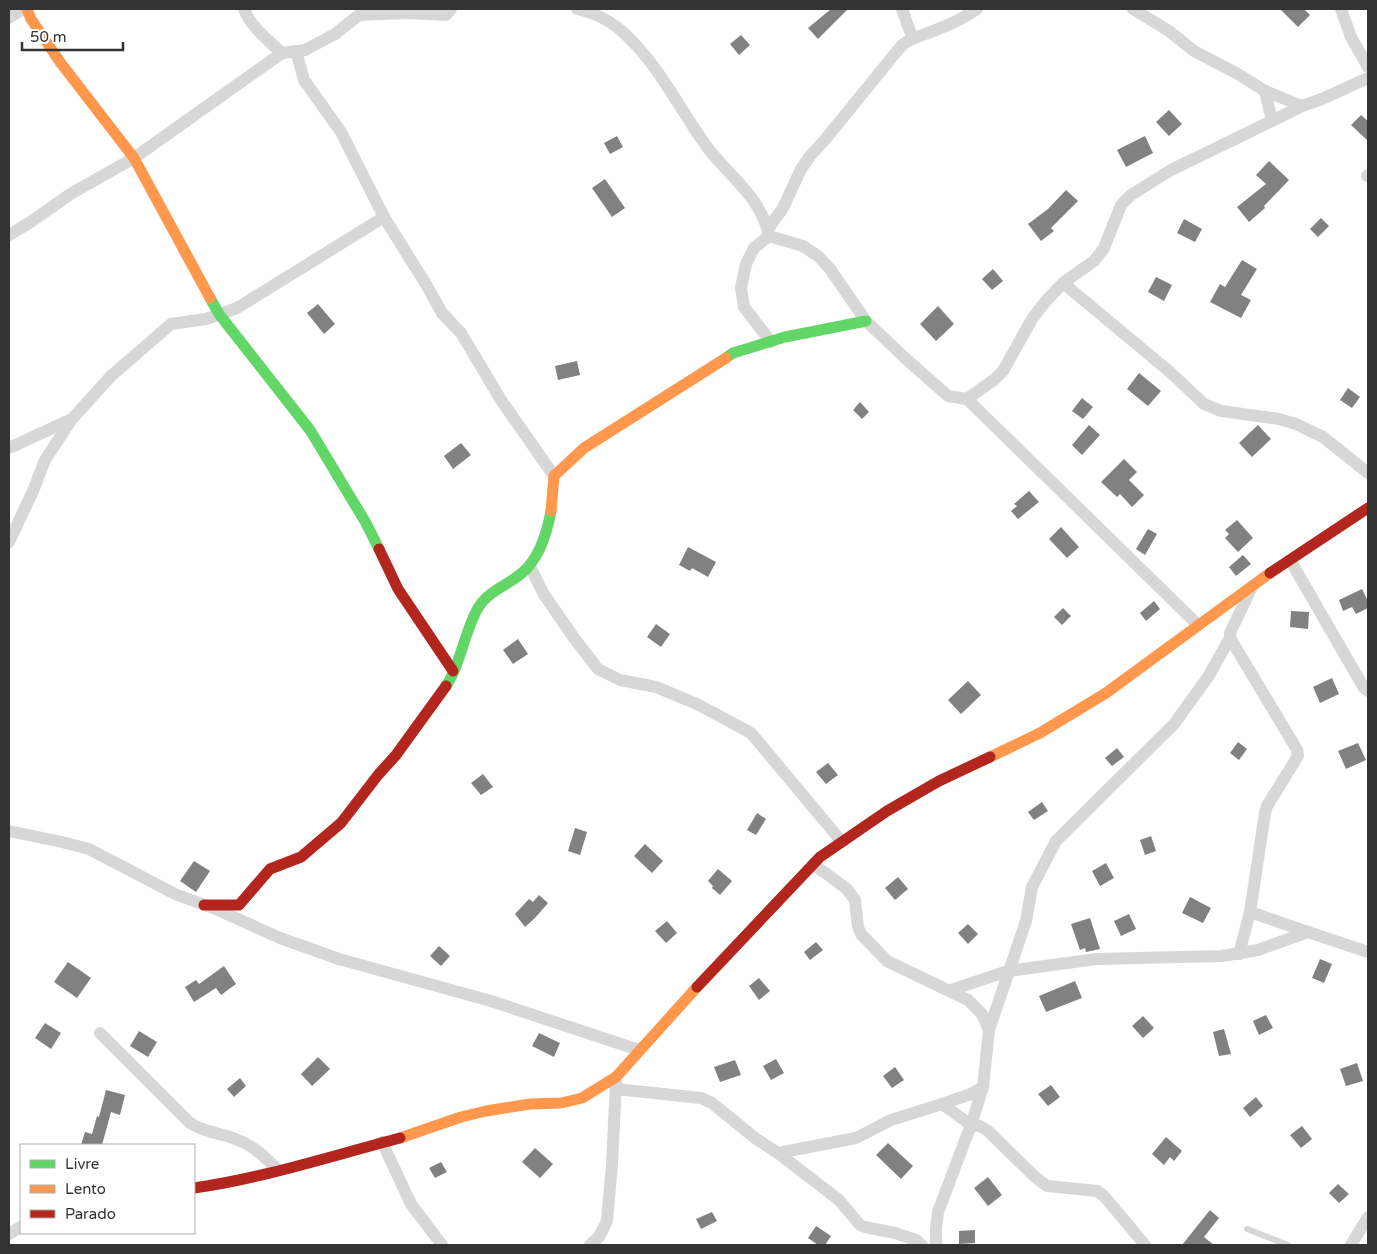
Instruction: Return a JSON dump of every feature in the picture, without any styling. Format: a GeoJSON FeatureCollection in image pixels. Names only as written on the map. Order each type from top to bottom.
{"type":"FeatureCollection","features":[{"type":"Feature","properties":{"kind":"street"},"geometry":{"type":"LineString","coordinates":[[9,18],[25,9],[60,62],[134,158],[219,314],[310,430],[366,523],[398,589],[453,671]]}},
{"type":"Feature","properties":{"kind":"street"},"geometry":{"type":"LineString","coordinates":[[244,9],[247,16],[282,52]]}},
{"type":"Feature","properties":{"kind":"street"},"geometry":{"type":"LineString","coordinates":[[9,235],[72,193],[134,158],[282,52],[305,50],[335,34],[359,15],[408,13],[446,15],[451,9]]}},
{"type":"Feature","properties":{"kind":"street"},"geometry":{"type":"LineString","coordinates":[[577,9],[608,20],[627,36],[653,64],[709,148],[748,192],[768,233],[803,246],[819,257],[830,269],[866,320],[912,365],[948,396],[967,399],[1198,625]]}},
{"type":"Feature","properties":{"kind":"street"},"geometry":{"type":"LineString","coordinates":[[902,9],[912,38]]}},
{"type":"Feature","properties":{"kind":"street"},"geometry":{"type":"LineString","coordinates":[[771,342],[744,307],[741,288],[746,264],[754,248],[768,233],[783,208],[810,156],[892,55],[912,38],[959,20],[977,9]]}},
{"type":"Feature","properties":{"kind":"street"},"geometry":{"type":"LineString","coordinates":[[1133,9],[1169,31],[1194,50],[1265,91],[1302,106]]}},
{"type":"Feature","properties":{"kind":"street"},"geometry":{"type":"LineString","coordinates":[[1341,9],[1351,37],[1368,67]]}},
{"type":"Feature","properties":{"kind":"street"},"geometry":{"type":"LineString","coordinates":[[204,905],[239,905],[270,869],[301,857],[341,823],[378,774],[396,755],[448,682],[477,609],[482,601],[530,566],[537,556],[553,501],[554,476],[501,400],[461,333],[442,313],[384,217],[341,132],[304,80],[296,51]]}},
{"type":"Feature","properties":{"kind":"street"},"geometry":{"type":"LineString","coordinates":[[967,399],[1003,371],[1032,319],[1045,302],[1063,283],[1094,261],[1109,235],[1121,206],[1131,195],[1171,170],[1302,106],[1368,78]]}},
{"type":"Feature","properties":{"kind":"street"},"geometry":{"type":"LineString","coordinates":[[1265,91],[1272,121]]}},
{"type":"Feature","properties":{"kind":"street"},"geometry":{"type":"LineString","coordinates":[[9,542],[45,460],[72,419],[111,376],[171,324],[206,319],[238,308],[384,217]]}},
{"type":"Feature","properties":{"kind":"street"},"geometry":{"type":"LineString","coordinates":[[1063,283],[1170,372],[1204,404],[1221,411],[1279,419],[1296,424],[1323,437],[1368,473]]}},
{"type":"Feature","properties":{"kind":"street"},"geometry":{"type":"LineString","coordinates":[[554,476],[584,448],[733,353],[771,342],[866,320]]}},
{"type":"Feature","properties":{"kind":"street"},"geometry":{"type":"LineString","coordinates":[[9,448],[72,419]]}},
{"type":"Feature","properties":{"kind":"street"},"geometry":{"type":"LineString","coordinates":[[590,1245],[599,1237],[607,1221],[616,1083],[639,1050],[813,864],[886,810],[940,781],[1056,725],[1106,693],[1253,584],[1368,508]]}},
{"type":"Feature","properties":{"kind":"street"},"geometry":{"type":"LineString","coordinates":[[1290,560],[1364,688],[1368,691]]}},
{"type":"Feature","properties":{"kind":"street"},"geometry":{"type":"LineString","coordinates":[[530,566],[548,601],[598,669],[620,680],[656,687],[697,704],[751,733],[842,842]]}},
{"type":"Feature","properties":{"kind":"street"},"geometry":{"type":"LineString","coordinates":[[936,1245],[938,1212],[971,1125],[983,1087],[988,1030],[1026,921],[1032,887],[1043,863],[1056,841],[1174,724],[1208,677],[1230,638],[1230,633],[1253,584]]}},
{"type":"Feature","properties":{"kind":"street"},"geometry":{"type":"LineString","coordinates":[[1230,638],[1293,743],[1298,756],[1267,806],[1250,912],[1239,954]]}},
{"type":"Feature","properties":{"kind":"street"},"geometry":{"type":"LineString","coordinates":[[9,831],[89,849],[176,894],[280,938],[339,959],[491,1001],[639,1050]]}},
{"type":"Feature","properties":{"kind":"street"},"geometry":{"type":"LineString","coordinates":[[813,864],[847,889],[855,900],[858,927],[861,934],[887,961],[951,990],[968,1000],[982,1014],[988,1030]]}},
{"type":"Feature","properties":{"kind":"street"},"geometry":{"type":"LineString","coordinates":[[1250,912],[1368,952]]}},
{"type":"Feature","properties":{"kind":"street"},"geometry":{"type":"LineString","coordinates":[[951,990],[1008,971],[1097,959],[1239,954],[1258,950],[1308,932]]}},
{"type":"Feature","properties":{"kind":"street"},"geometry":{"type":"LineString","coordinates":[[100,1033],[190,1123],[201,1129],[237,1139],[251,1146],[278,1170]]}},
{"type":"Feature","properties":{"kind":"street"},"geometry":{"type":"LineString","coordinates":[[195,1188],[235,1182],[414,1134],[461,1117],[486,1111],[530,1104],[561,1103],[582,1098],[603,1086],[616,1083],[701,1098],[712,1103],[755,1138],[778,1153],[839,1200],[860,1225],[865,1228],[896,1233],[916,1240],[922,1245]]}},
{"type":"Feature","properties":{"kind":"street"},"geometry":{"type":"LineString","coordinates":[[778,1153],[856,1138],[891,1120],[942,1104],[983,1087]]}},
{"type":"Feature","properties":{"kind":"street"},"geometry":{"type":"LineString","coordinates":[[942,1104],[971,1125],[980,1126],[988,1131],[1035,1177],[1047,1186],[1097,1191],[1104,1196],[1145,1245]]}},
{"type":"Feature","properties":{"kind":"street"},"geometry":{"type":"LineString","coordinates":[[382,1142],[411,1204],[442,1245]]}},
{"type":"Feature","properties":{"kind":"street"},"geometry":{"type":"LineString","coordinates":[[1351,1245],[1366,1225]]}},
{"type":"Feature","properties":{"kind":"street"},"geometry":{"type":"LineString","coordinates":[[9,1234],[20,1228]]}},
{"type":"Feature","properties":{"kind":"lane"},"geometry":{"type":"LineString","coordinates":[[1247,1229],[1288,1245]]}},
{"type":"Feature","properties":{"kind":"building"},"geometry":{"type":"Polygon","coordinates":[[[831,9],[848,9],[818,39],[808,28],[831,9]]]}},
{"type":"Feature","properties":{"kind":"building"},"geometry":{"type":"Polygon","coordinates":[[[1280,9],[1304,9],[1310,15],[1298,27],[1280,9]]]}},
{"type":"Feature","properties":{"kind":"building"},"geometry":{"type":"Polygon","coordinates":[[[741,35],[750,45],[739,55],[730,44],[741,35]]]}},
{"type":"Feature","properties":{"kind":"building"},"geometry":{"type":"Polygon","coordinates":[[[1169,110],[1182,124],[1169,136],[1156,122],[1169,110]]]}},
{"type":"Feature","properties":{"kind":"building"},"geometry":{"type":"Polygon","coordinates":[[[1361,115],[1368,121],[1368,141],[1351,125],[1361,115]]]}},
{"type":"Feature","properties":{"kind":"building"},"geometry":{"type":"Polygon","coordinates":[[[617,136],[623,147],[610,154],[604,143],[617,136]]]}},
{"type":"Feature","properties":{"kind":"building"},"geometry":{"type":"Polygon","coordinates":[[[1145,136],[1153,153],[1126,167],[1117,150],[1145,136]]]}},
{"type":"Feature","properties":{"kind":"building"},"geometry":{"type":"Polygon","coordinates":[[[1269,161],[1289,180],[1264,206],[1265,208],[1249,222],[1237,207],[1266,184],[1256,175],[1269,161]]]}},
{"type":"Feature","properties":{"kind":"building"},"geometry":{"type":"Polygon","coordinates":[[[605,179],[625,208],[612,217],[592,188],[605,179]]]}},
{"type":"Feature","properties":{"kind":"building"},"geometry":{"type":"Polygon","coordinates":[[[1066,190],[1078,201],[1051,228],[1054,231],[1041,241],[1028,224],[1048,209],[1066,190]]]}},
{"type":"Feature","properties":{"kind":"building"},"geometry":{"type":"Polygon","coordinates":[[[1321,218],[1329,226],[1318,237],[1310,229],[1321,218]]]}},
{"type":"Feature","properties":{"kind":"building"},"geometry":{"type":"Polygon","coordinates":[[[1184,219],[1202,229],[1195,242],[1177,233],[1184,219]]]}},
{"type":"Feature","properties":{"kind":"building"},"geometry":{"type":"Polygon","coordinates":[[[1242,260],[1257,269],[1241,295],[1251,300],[1241,318],[1210,302],[1220,284],[1225,287],[1242,260]]]}},
{"type":"Feature","properties":{"kind":"building"},"geometry":{"type":"Polygon","coordinates":[[[993,269],[1003,281],[992,290],[982,279],[993,269]]]}},
{"type":"Feature","properties":{"kind":"building"},"geometry":{"type":"Polygon","coordinates":[[[1156,277],[1172,285],[1164,301],[1148,292],[1156,277]]]}},
{"type":"Feature","properties":{"kind":"building"},"geometry":{"type":"Polygon","coordinates":[[[318,304],[335,324],[324,334],[307,313],[318,304]]]}},
{"type":"Feature","properties":{"kind":"building"},"geometry":{"type":"Polygon","coordinates":[[[938,306],[954,324],[936,341],[920,324],[938,306]]]}},
{"type":"Feature","properties":{"kind":"building"},"geometry":{"type":"Polygon","coordinates":[[[577,361],[580,375],[558,380],[555,366],[577,361]]]}},
{"type":"Feature","properties":{"kind":"building"},"geometry":{"type":"Polygon","coordinates":[[[1139,373],[1161,391],[1148,406],[1127,389],[1139,373]]]}},
{"type":"Feature","properties":{"kind":"building"},"geometry":{"type":"Polygon","coordinates":[[[1348,388],[1360,397],[1352,408],[1340,400],[1348,388]]]}},
{"type":"Feature","properties":{"kind":"building"},"geometry":{"type":"Polygon","coordinates":[[[1082,398],[1093,407],[1083,419],[1072,411],[1082,398]]]}},
{"type":"Feature","properties":{"kind":"building"},"geometry":{"type":"Polygon","coordinates":[[[860,402],[869,412],[862,419],[853,410],[860,402]]]}},
{"type":"Feature","properties":{"kind":"building"},"geometry":{"type":"Polygon","coordinates":[[[1089,425],[1100,435],[1082,455],[1072,445],[1089,425]]]}},
{"type":"Feature","properties":{"kind":"building"},"geometry":{"type":"Polygon","coordinates":[[[1258,425],[1271,439],[1252,457],[1239,443],[1258,425]]]}},
{"type":"Feature","properties":{"kind":"building"},"geometry":{"type":"Polygon","coordinates":[[[461,443],[471,455],[453,469],[444,456],[461,443]]]}},
{"type":"Feature","properties":{"kind":"building"},"geometry":{"type":"Polygon","coordinates":[[[1124,459],[1137,472],[1129,480],[1144,495],[1132,507],[1120,494],[1117,497],[1101,482],[1124,459]]]}},
{"type":"Feature","properties":{"kind":"building"},"geometry":{"type":"Polygon","coordinates":[[[1029,491],[1039,502],[1018,519],[1011,511],[1017,506],[1014,504],[1029,491]]]}},
{"type":"Feature","properties":{"kind":"building"},"geometry":{"type":"Polygon","coordinates":[[[1237,520],[1253,538],[1238,552],[1225,538],[1229,534],[1225,530],[1237,520]]]}},
{"type":"Feature","properties":{"kind":"building"},"geometry":{"type":"Polygon","coordinates":[[[1061,527],[1079,547],[1067,558],[1049,539],[1061,527]]]}},
{"type":"Feature","properties":{"kind":"building"},"geometry":{"type":"Polygon","coordinates":[[[1148,529],[1157,534],[1145,555],[1136,549],[1148,529]]]}},
{"type":"Feature","properties":{"kind":"building"},"geometry":{"type":"Polygon","coordinates":[[[688,547],[716,562],[708,577],[692,568],[690,571],[679,565],[688,547]]]}},
{"type":"Feature","properties":{"kind":"building"},"geometry":{"type":"Polygon","coordinates":[[[1243,555],[1251,564],[1236,576],[1229,567],[1243,555]]]}},
{"type":"Feature","properties":{"kind":"building"},"geometry":{"type":"Polygon","coordinates":[[[1362,589],[1368,601],[1368,608],[1356,614],[1352,607],[1343,611],[1339,600],[1362,589]]]}},
{"type":"Feature","properties":{"kind":"building"},"geometry":{"type":"Polygon","coordinates":[[[1154,601],[1160,609],[1146,621],[1140,613],[1154,601]]]}},
{"type":"Feature","properties":{"kind":"building"},"geometry":{"type":"Polygon","coordinates":[[[1063,608],[1071,616],[1062,625],[1054,617],[1063,608]]]}},
{"type":"Feature","properties":{"kind":"building"},"geometry":{"type":"Polygon","coordinates":[[[1291,611],[1309,612],[1308,629],[1290,627],[1291,611]]]}},
{"type":"Feature","properties":{"kind":"building"},"geometry":{"type":"Polygon","coordinates":[[[656,624],[670,634],[661,647],[647,637],[656,624]]]}},
{"type":"Feature","properties":{"kind":"building"},"geometry":{"type":"Polygon","coordinates":[[[518,639],[528,654],[513,664],[503,650],[518,639]]]}},
{"type":"Feature","properties":{"kind":"building"},"geometry":{"type":"Polygon","coordinates":[[[1332,678],[1339,694],[1320,703],[1313,687],[1332,678]]]}},
{"type":"Feature","properties":{"kind":"building"},"geometry":{"type":"Polygon","coordinates":[[[968,681],[981,695],[961,714],[948,700],[968,681]]]}},
{"type":"Feature","properties":{"kind":"building"},"geometry":{"type":"Polygon","coordinates":[[[1238,742],[1247,749],[1239,760],[1230,753],[1238,742]]]}},
{"type":"Feature","properties":{"kind":"building"},"geometry":{"type":"Polygon","coordinates":[[[1358,743],[1366,760],[1346,769],[1338,751],[1358,743]]]}},
{"type":"Feature","properties":{"kind":"building"},"geometry":{"type":"Polygon","coordinates":[[[1117,748],[1124,757],[1112,766],[1105,758],[1117,748]]]}},
{"type":"Feature","properties":{"kind":"building"},"geometry":{"type":"Polygon","coordinates":[[[828,763],[838,775],[826,784],[816,772],[828,763]]]}},
{"type":"Feature","properties":{"kind":"building"},"geometry":{"type":"Polygon","coordinates":[[[483,774],[493,787],[481,795],[471,783],[483,774]]]}},
{"type":"Feature","properties":{"kind":"building"},"geometry":{"type":"Polygon","coordinates":[[[1042,802],[1048,811],[1034,820],[1028,812],[1042,802]]]}},
{"type":"Feature","properties":{"kind":"building"},"geometry":{"type":"Polygon","coordinates":[[[757,813],[766,819],[756,835],[747,830],[757,813]]]}},
{"type":"Feature","properties":{"kind":"building"},"geometry":{"type":"Polygon","coordinates":[[[575,828],[587,832],[580,855],[568,851],[575,828]]]}},
{"type":"Feature","properties":{"kind":"building"},"geometry":{"type":"Polygon","coordinates":[[[1151,836],[1156,851],[1145,855],[1140,840],[1151,836]]]}},
{"type":"Feature","properties":{"kind":"building"},"geometry":{"type":"Polygon","coordinates":[[[645,844],[663,861],[652,873],[634,856],[645,844]]]}},
{"type":"Feature","properties":{"kind":"building"},"geometry":{"type":"Polygon","coordinates":[[[194,861],[210,871],[196,892],[180,881],[194,861]]]}},
{"type":"Feature","properties":{"kind":"building"},"geometry":{"type":"Polygon","coordinates":[[[1106,863],[1114,878],[1100,886],[1092,871],[1106,863]]]}},
{"type":"Feature","properties":{"kind":"building"},"geometry":{"type":"Polygon","coordinates":[[[718,869],[732,881],[720,895],[712,888],[713,886],[708,881],[718,869]]]}},
{"type":"Feature","properties":{"kind":"building"},"geometry":{"type":"Polygon","coordinates":[[[898,877],[908,889],[895,900],[885,888],[898,877]]]}},
{"type":"Feature","properties":{"kind":"building"},"geometry":{"type":"Polygon","coordinates":[[[539,895],[548,903],[525,927],[515,914],[529,899],[533,902],[539,895]]]}},
{"type":"Feature","properties":{"kind":"building"},"geometry":{"type":"Polygon","coordinates":[[[1190,897],[1211,908],[1203,923],[1182,913],[1190,897]]]}},
{"type":"Feature","properties":{"kind":"building"},"geometry":{"type":"Polygon","coordinates":[[[1129,914],[1136,929],[1121,936],[1114,921],[1129,914]]]}},
{"type":"Feature","properties":{"kind":"building"},"geometry":{"type":"Polygon","coordinates":[[[1090,918],[1100,949],[1086,952],[1085,948],[1080,950],[1071,924],[1090,918]]]}},
{"type":"Feature","properties":{"kind":"building"},"geometry":{"type":"Polygon","coordinates":[[[667,921],[677,933],[666,943],[655,931],[667,921]]]}},
{"type":"Feature","properties":{"kind":"building"},"geometry":{"type":"Polygon","coordinates":[[[968,924],[978,934],[968,944],[958,933],[968,924]]]}},
{"type":"Feature","properties":{"kind":"building"},"geometry":{"type":"Polygon","coordinates":[[[816,942],[823,950],[810,960],[804,952],[816,942]]]}},
{"type":"Feature","properties":{"kind":"building"},"geometry":{"type":"Polygon","coordinates":[[[439,946],[450,956],[441,966],[430,956],[439,946]]]}},
{"type":"Feature","properties":{"kind":"building"},"geometry":{"type":"Polygon","coordinates":[[[1320,959],[1332,964],[1324,983],[1312,978],[1320,959]]]}},
{"type":"Feature","properties":{"kind":"building"},"geometry":{"type":"Polygon","coordinates":[[[68,962],[91,978],[77,998],[54,982],[68,962]]]}},
{"type":"Feature","properties":{"kind":"building"},"geometry":{"type":"Polygon","coordinates":[[[224,966],[236,984],[221,995],[216,988],[194,1002],[185,987],[196,980],[199,984],[224,966]]]}},
{"type":"Feature","properties":{"kind":"building"},"geometry":{"type":"Polygon","coordinates":[[[759,978],[770,991],[759,1000],[749,986],[759,978]]]}},
{"type":"Feature","properties":{"kind":"building"},"geometry":{"type":"Polygon","coordinates":[[[1075,981],[1082,998],[1046,1012],[1039,996],[1075,981]]]}},
{"type":"Feature","properties":{"kind":"building"},"geometry":{"type":"Polygon","coordinates":[[[1266,1015],[1273,1028],[1259,1035],[1253,1021],[1266,1015]]]}},
{"type":"Feature","properties":{"kind":"building"},"geometry":{"type":"Polygon","coordinates":[[[1143,1016],[1154,1028],[1143,1038],[1132,1026],[1143,1016]]]}},
{"type":"Feature","properties":{"kind":"building"},"geometry":{"type":"Polygon","coordinates":[[[45,1023],[61,1033],[51,1049],[35,1038],[45,1023]]]}},
{"type":"Feature","properties":{"kind":"building"},"geometry":{"type":"Polygon","coordinates":[[[1224,1029],[1231,1054],[1219,1056],[1213,1032],[1224,1029]]]}},
{"type":"Feature","properties":{"kind":"building"},"geometry":{"type":"Polygon","coordinates":[[[139,1031],[157,1042],[148,1057],[130,1046],[139,1031]]]}},
{"type":"Feature","properties":{"kind":"building"},"geometry":{"type":"Polygon","coordinates":[[[539,1033],[560,1043],[554,1057],[532,1046],[539,1033]]]}},
{"type":"Feature","properties":{"kind":"building"},"geometry":{"type":"Polygon","coordinates":[[[318,1057],[330,1069],[312,1086],[301,1074],[318,1057]]]}},
{"type":"Feature","properties":{"kind":"building"},"geometry":{"type":"Polygon","coordinates":[[[776,1059],[784,1073],[771,1080],[763,1066],[776,1059]]]}},
{"type":"Feature","properties":{"kind":"building"},"geometry":{"type":"Polygon","coordinates":[[[735,1060],[741,1075],[720,1082],[714,1067],[735,1060]]]}},
{"type":"Feature","properties":{"kind":"building"},"geometry":{"type":"Polygon","coordinates":[[[1357,1063],[1363,1081],[1346,1086],[1340,1069],[1357,1063]]]}},
{"type":"Feature","properties":{"kind":"building"},"geometry":{"type":"Polygon","coordinates":[[[895,1067],[904,1080],[892,1088],[883,1076],[895,1067]]]}},
{"type":"Feature","properties":{"kind":"building"},"geometry":{"type":"Polygon","coordinates":[[[240,1078],[246,1086],[234,1097],[227,1089],[240,1078]]]}},
{"type":"Feature","properties":{"kind":"building"},"geometry":{"type":"Polygon","coordinates":[[[1051,1085],[1060,1097],[1048,1106],[1038,1094],[1051,1085]]]}},
{"type":"Feature","properties":{"kind":"building"},"geometry":{"type":"Polygon","coordinates":[[[106,1090],[125,1095],[120,1115],[111,1112],[102,1144],[81,1144],[85,1132],[92,1134],[97,1116],[99,1117],[106,1090]]]}},
{"type":"Feature","properties":{"kind":"building"},"geometry":{"type":"Polygon","coordinates":[[[1256,1097],[1263,1106],[1250,1117],[1243,1108],[1256,1097]]]}},
{"type":"Feature","properties":{"kind":"building"},"geometry":{"type":"Polygon","coordinates":[[[1302,1126],[1312,1139],[1301,1148],[1290,1135],[1302,1126]]]}},
{"type":"Feature","properties":{"kind":"building"},"geometry":{"type":"Polygon","coordinates":[[[1166,1137],[1182,1151],[1174,1161],[1170,1157],[1164,1165],[1152,1154],[1166,1137]]]}},
{"type":"Feature","properties":{"kind":"building"},"geometry":{"type":"Polygon","coordinates":[[[888,1143],[913,1166],[901,1179],[876,1155],[888,1143]]]}},
{"type":"Feature","properties":{"kind":"building"},"geometry":{"type":"Polygon","coordinates":[[[535,1148],[553,1164],[540,1178],[522,1162],[535,1148]]]}},
{"type":"Feature","properties":{"kind":"building"},"geometry":{"type":"Polygon","coordinates":[[[441,1162],[447,1172],[435,1178],[429,1168],[441,1162]]]}},
{"type":"Feature","properties":{"kind":"building"},"geometry":{"type":"Polygon","coordinates":[[[988,1177],[1002,1195],[988,1206],[974,1188],[988,1177]]]}},
{"type":"Feature","properties":{"kind":"building"},"geometry":{"type":"Polygon","coordinates":[[[1338,1184],[1349,1194],[1339,1203],[1329,1193],[1338,1184]]]}},
{"type":"Feature","properties":{"kind":"building"},"geometry":{"type":"Polygon","coordinates":[[[1210,1210],[1219,1218],[1204,1237],[1214,1245],[1182,1245],[1210,1210]]]}},
{"type":"Feature","properties":{"kind":"building"},"geometry":{"type":"Polygon","coordinates":[[[712,1212],[717,1221],[701,1229],[696,1219],[712,1212]]]}},
{"type":"Feature","properties":{"kind":"building"},"geometry":{"type":"Polygon","coordinates":[[[816,1226],[831,1236],[825,1245],[818,1245],[808,1238],[816,1226]]]}},
{"type":"Feature","properties":{"kind":"building"},"geometry":{"type":"Polygon","coordinates":[[[975,1230],[975,1243],[959,1244],[959,1231],[975,1230]]]}},
{"type":"Feature","properties":{"kind":"traffic: fast"},"geometry":{"type":"LineString","coordinates":[[210,298],[219,314],[310,430],[366,523],[379,549]]}},
{"type":"Feature","properties":{"kind":"traffic: fast"},"geometry":{"type":"LineString","coordinates":[[726,358],[733,353],[785,337],[866,321]]}},
{"type":"Feature","properties":{"kind":"traffic: fast"},"geometry":{"type":"LineString","coordinates":[[446,686],[451,678],[469,627],[478,608],[487,597],[522,573],[534,560],[545,536],[551,511]]}},
{"type":"Feature","properties":{"kind":"traffic: slow"},"geometry":{"type":"LineString","coordinates":[[27,9],[31,19],[60,62],[134,158],[210,298]]}},
{"type":"Feature","properties":{"kind":"traffic: slow"},"geometry":{"type":"LineString","coordinates":[[551,511],[554,476],[584,448],[726,358]]}},
{"type":"Feature","properties":{"kind":"traffic: slow"},"geometry":{"type":"LineString","coordinates":[[990,757],[1040,733],[1106,693],[1270,573]]}},
{"type":"Feature","properties":{"kind":"traffic: slow"},"geometry":{"type":"LineString","coordinates":[[400,1138],[461,1117],[486,1111],[530,1104],[561,1103],[582,1098],[616,1077],[697,987]]}},
{"type":"Feature","properties":{"kind":"traffic: jam"},"geometry":{"type":"LineString","coordinates":[[1270,573],[1368,508]]}},
{"type":"Feature","properties":{"kind":"traffic: jam"},"geometry":{"type":"LineString","coordinates":[[379,549],[398,589],[453,671]]}},
{"type":"Feature","properties":{"kind":"traffic: jam"},"geometry":{"type":"LineString","coordinates":[[204,905],[239,905],[270,869],[301,857],[341,823],[396,755],[446,686]]}},
{"type":"Feature","properties":{"kind":"traffic: jam"},"geometry":{"type":"LineString","coordinates":[[697,987],[820,857],[887,811],[939,781],[990,757]]}},
{"type":"Feature","properties":{"kind":"traffic: jam"},"geometry":{"type":"LineString","coordinates":[[195,1188],[272,1173],[400,1138]]}}]}
